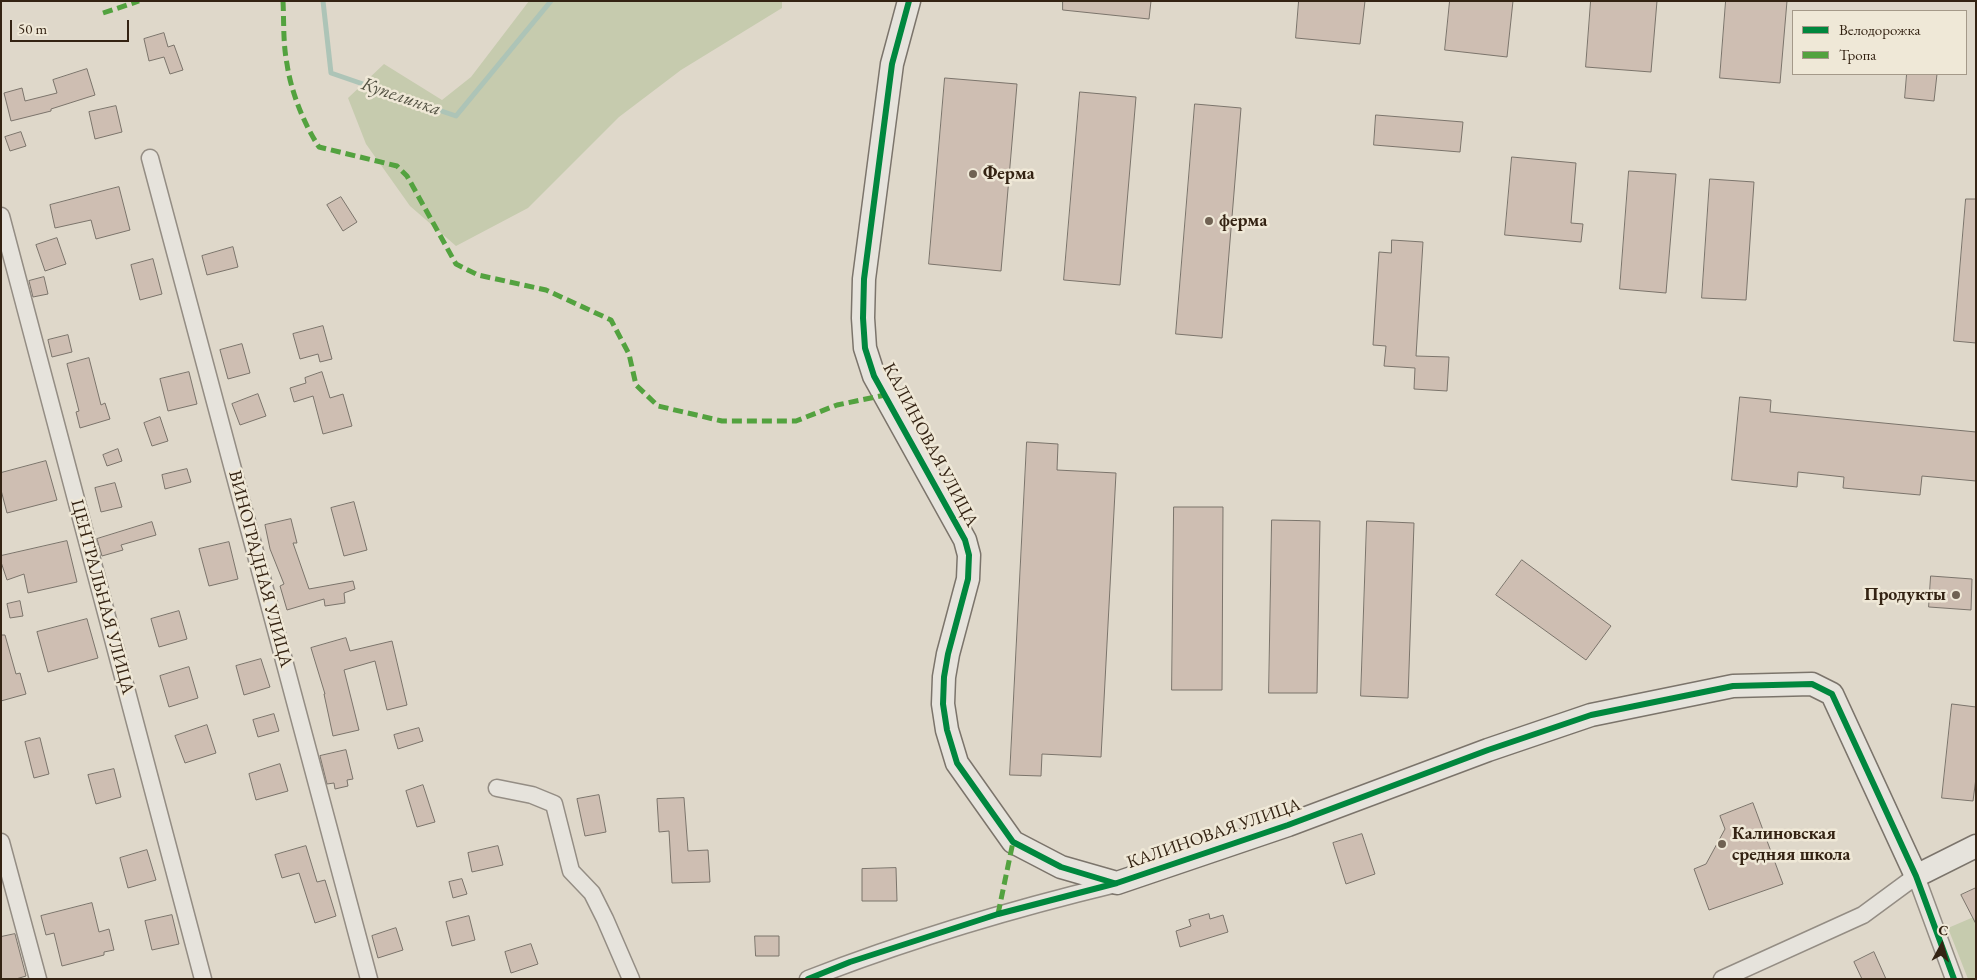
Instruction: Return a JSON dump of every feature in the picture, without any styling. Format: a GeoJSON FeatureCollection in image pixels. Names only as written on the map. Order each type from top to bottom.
{"type":"FeatureCollection","features":[{"type":"Feature","properties":{"kind":"street","name":"КАЛИНОВАЯ УЛИЦА"},"geometry":{"type":"LineString","coordinates":[[909,1],[892,64],[864,279],[863,326],[865,348],[874,376],[965,540],[969,555],[968,579],[948,654],[944,677],[943,704],[947,730],[957,763],[1013,842],[1061,867],[1117,883],[1288,825],[1488,750],[1591,716],[1733,686],[1812,684],[1832,694],[1916,876]]}},
{"type":"Feature","properties":{"kind":"street","name":"ВИНОГРАДНАЯ УЛИЦА"},"geometry":{"type":"LineString","coordinates":[[150,158],[369,979]]}},
{"type":"Feature","properties":{"kind":"street","name":"ЦЕНТРАЛЬНАЯ УЛИЦА"},"geometry":{"type":"LineString","coordinates":[[1,216],[203,979]]}},
{"type":"Feature","properties":{"kind":"street"},"geometry":{"type":"LineString","coordinates":[[497,788],[532,795],[554,804],[571,871],[592,893],[606,919],[631,979]]}},
{"type":"Feature","properties":{"kind":"street"},"geometry":{"type":"LineString","coordinates":[[1,842],[38,979]]}},
{"type":"Feature","properties":{"kind":"street"},"geometry":{"type":"LineString","coordinates":[[1722,979],[1863,915],[1916,876],[1976,846]]}},
{"type":"Feature","properties":{"kind":"street"},"geometry":{"type":"LineString","coordinates":[[1916,876],[1954,979]]}},
{"type":"Feature","properties":{"kind":"street"},"geometry":{"type":"LineString","coordinates":[[808,979],[850,962],[998,914],[1117,883]]}},
{"type":"Feature","properties":{"kind":"green space"},"geometry":{"type":"Polygon","coordinates":[[[529,1],[782,1],[782,8],[681,70],[619,117],[528,208],[456,246],[410,206],[366,144],[348,98],[384,64],[442,100],[471,77],[529,1]]]}},
{"type":"Feature","properties":{"kind":"green space"},"geometry":{"type":"Polygon","coordinates":[[[1976,916],[1976,979],[1968,979],[1948,928],[1976,916]]]}},
{"type":"Feature","properties":{"kind":"building"},"geometry":{"type":"Polygon","coordinates":[[[1063,1],[1151,1],[1149,19],[1063,10],[1063,1]]]}},
{"type":"Feature","properties":{"kind":"building"},"geometry":{"type":"Polygon","coordinates":[[[1299,1],[1365,1],[1360,44],[1296,38],[1299,1]]]}},
{"type":"Feature","properties":{"kind":"building"},"geometry":{"type":"Polygon","coordinates":[[[1450,1],[1513,1],[1507,57],[1445,50],[1450,1]]]}},
{"type":"Feature","properties":{"kind":"building"},"geometry":{"type":"Polygon","coordinates":[[[1591,1],[1657,1],[1651,72],[1586,67],[1591,1]]]}},
{"type":"Feature","properties":{"kind":"building"},"geometry":{"type":"Polygon","coordinates":[[[1726,1],[1787,1],[1780,83],[1720,78],[1726,1]]]}},
{"type":"Feature","properties":{"kind":"building"},"geometry":{"type":"Polygon","coordinates":[[[164,33],[168,47],[174,45],[183,70],[170,74],[164,57],[149,61],[144,39],[164,33]]]}},
{"type":"Feature","properties":{"kind":"building"},"geometry":{"type":"Polygon","coordinates":[[[87,69],[95,95],[51,109],[51,111],[11,121],[4,93],[22,88],[25,101],[57,93],[53,80],[87,69]]]}},
{"type":"Feature","properties":{"kind":"building"},"geometry":{"type":"Polygon","coordinates":[[[1907,75],[1937,75],[1934,101],[1905,98],[1907,75]]]}},
{"type":"Feature","properties":{"kind":"building","name":"Ферма"},"geometry":{"type":"Polygon","coordinates":[[[945,78],[1017,84],[1001,271],[929,264],[945,78]]]}},
{"type":"Feature","properties":{"kind":"building","name":"ферма"},"geometry":{"type":"Polygon","coordinates":[[[1080,92],[1136,97],[1120,285],[1064,280],[1080,92]]]}},
{"type":"Feature","properties":{"kind":"building","name":"ферма"},"geometry":{"type":"Polygon","coordinates":[[[1195,104],[1241,108],[1222,338],[1176,334],[1195,104]]]}},
{"type":"Feature","properties":{"kind":"building"},"geometry":{"type":"Polygon","coordinates":[[[116,106],[122,132],[95,139],[89,112],[116,106]]]}},
{"type":"Feature","properties":{"kind":"building"},"geometry":{"type":"Polygon","coordinates":[[[1376,115],[1463,122],[1460,152],[1374,145],[1376,115]]]}},
{"type":"Feature","properties":{"kind":"building"},"geometry":{"type":"Polygon","coordinates":[[[21,132],[26,146],[10,151],[5,137],[21,132]]]}},
{"type":"Feature","properties":{"kind":"building"},"geometry":{"type":"Polygon","coordinates":[[[1512,157],[1576,163],[1571,223],[1583,224],[1581,242],[1505,235],[1512,157]]]}},
{"type":"Feature","properties":{"kind":"building"},"geometry":{"type":"Polygon","coordinates":[[[1629,171],[1676,174],[1666,293],[1620,289],[1629,171]]]}},
{"type":"Feature","properties":{"kind":"building"},"geometry":{"type":"Polygon","coordinates":[[[1710,179],[1754,182],[1746,300],[1702,298],[1710,179]]]}},
{"type":"Feature","properties":{"kind":"building"},"geometry":{"type":"Polygon","coordinates":[[[119,187],[130,230],[96,239],[91,220],[55,228],[50,205],[119,187]]]}},
{"type":"Feature","properties":{"kind":"building"},"geometry":{"type":"Polygon","coordinates":[[[341,197],[357,222],[343,231],[327,205],[341,197]]]}},
{"type":"Feature","properties":{"kind":"building"},"geometry":{"type":"Polygon","coordinates":[[[1966,199],[1976,199],[1976,343],[1954,341],[1966,199]]]}},
{"type":"Feature","properties":{"kind":"building"},"geometry":{"type":"Polygon","coordinates":[[[57,238],[66,264],[45,271],[36,245],[57,238]]]}},
{"type":"Feature","properties":{"kind":"building"},"geometry":{"type":"Polygon","coordinates":[[[1392,240],[1423,242],[1416,356],[1449,357],[1447,391],[1414,389],[1415,368],[1384,366],[1386,346],[1373,345],[1379,252],[1391,253],[1392,240]]]}},
{"type":"Feature","properties":{"kind":"building"},"geometry":{"type":"Polygon","coordinates":[[[233,247],[238,267],[207,275],[202,256],[233,247]]]}},
{"type":"Feature","properties":{"kind":"building"},"geometry":{"type":"Polygon","coordinates":[[[153,259],[162,294],[140,300],[131,265],[153,259]]]}},
{"type":"Feature","properties":{"kind":"building"},"geometry":{"type":"Polygon","coordinates":[[[44,277],[48,294],[33,297],[29,281],[44,277]]]}},
{"type":"Feature","properties":{"kind":"building"},"geometry":{"type":"Polygon","coordinates":[[[323,326],[332,359],[320,362],[318,354],[300,359],[293,334],[323,326]]]}},
{"type":"Feature","properties":{"kind":"building"},"geometry":{"type":"Polygon","coordinates":[[[68,335],[72,352],[52,357],[48,340],[68,335]]]}},
{"type":"Feature","properties":{"kind":"building"},"geometry":{"type":"Polygon","coordinates":[[[242,344],[250,373],[228,379],[220,350],[242,344]]]}},
{"type":"Feature","properties":{"kind":"building"},"geometry":{"type":"Polygon","coordinates":[[[89,358],[101,405],[105,403],[110,419],[80,428],[76,412],[79,411],[67,364],[89,358]]]}},
{"type":"Feature","properties":{"kind":"building"},"geometry":{"type":"Polygon","coordinates":[[[189,372],[197,404],[168,411],[160,379],[189,372]]]}},
{"type":"Feature","properties":{"kind":"building"},"geometry":{"type":"Polygon","coordinates":[[[322,372],[330,398],[343,394],[352,426],[323,434],[313,396],[294,402],[290,388],[306,383],[305,378],[322,372]]]}},
{"type":"Feature","properties":{"kind":"building"},"geometry":{"type":"Polygon","coordinates":[[[258,394],[266,416],[240,425],[232,404],[258,394]]]}},
{"type":"Feature","properties":{"kind":"building"},"geometry":{"type":"Polygon","coordinates":[[[1740,397],[1771,400],[1770,412],[1976,432],[1976,481],[1922,476],[1920,495],[1843,488],[1844,477],[1798,472],[1797,487],[1732,480],[1740,397]]]}},
{"type":"Feature","properties":{"kind":"building"},"geometry":{"type":"Polygon","coordinates":[[[160,417],[168,441],[152,446],[144,423],[160,417]]]}},
{"type":"Feature","properties":{"kind":"building"},"geometry":{"type":"Polygon","coordinates":[[[1027,442],[1058,444],[1057,470],[1116,473],[1101,757],[1042,754],[1041,776],[1010,775],[1027,442]]]}},
{"type":"Feature","properties":{"kind":"building"},"geometry":{"type":"Polygon","coordinates":[[[118,449],[122,461],[107,466],[103,455],[118,449]]]}},
{"type":"Feature","properties":{"kind":"building"},"geometry":{"type":"Polygon","coordinates":[[[46,461],[57,500],[7,513],[1,490],[1,473],[46,461]]]}},
{"type":"Feature","properties":{"kind":"building"},"geometry":{"type":"Polygon","coordinates":[[[187,469],[191,482],[165,489],[162,475],[187,469]]]}},
{"type":"Feature","properties":{"kind":"building"},"geometry":{"type":"Polygon","coordinates":[[[115,483],[122,507],[101,512],[95,488],[115,483]]]}},
{"type":"Feature","properties":{"kind":"building"},"geometry":{"type":"Polygon","coordinates":[[[354,502],[367,550],[344,556],[331,508],[354,502]]]}},
{"type":"Feature","properties":{"kind":"building"},"geometry":{"type":"Polygon","coordinates":[[[1174,507],[1223,507],[1222,690],[1172,690],[1174,507]]]}},
{"type":"Feature","properties":{"kind":"building"},"geometry":{"type":"Polygon","coordinates":[[[291,519],[297,543],[293,543],[309,589],[353,581],[355,589],[344,593],[345,603],[325,606],[324,599],[287,610],[280,586],[284,584],[270,549],[265,525],[291,519]]]}},
{"type":"Feature","properties":{"kind":"building"},"geometry":{"type":"Polygon","coordinates":[[[1272,520],[1320,521],[1317,693],[1269,693],[1272,520]]]}},
{"type":"Feature","properties":{"kind":"building"},"geometry":{"type":"Polygon","coordinates":[[[1367,521],[1414,523],[1408,698],[1361,696],[1367,521]]]}},
{"type":"Feature","properties":{"kind":"building"},"geometry":{"type":"Polygon","coordinates":[[[152,522],[156,535],[121,545],[123,550],[102,556],[97,539],[152,522]]]}},
{"type":"Feature","properties":{"kind":"building"},"geometry":{"type":"Polygon","coordinates":[[[67,541],[77,582],[28,593],[24,574],[7,580],[1,556],[67,541]]]}},
{"type":"Feature","properties":{"kind":"building"},"geometry":{"type":"Polygon","coordinates":[[[229,542],[238,579],[209,586],[199,549],[229,542]]]}},
{"type":"Feature","properties":{"kind":"building"},"geometry":{"type":"Polygon","coordinates":[[[1522,560],[1611,626],[1586,660],[1496,595],[1522,560]]]}},
{"type":"Feature","properties":{"kind":"building"},"geometry":{"type":"Polygon","coordinates":[[[1931,576],[1972,579],[1971,610],[1929,607],[1931,576]]]}},
{"type":"Feature","properties":{"kind":"building"},"geometry":{"type":"Polygon","coordinates":[[[20,601],[23,616],[10,618],[7,604],[20,601]]]}},
{"type":"Feature","properties":{"kind":"building"},"geometry":{"type":"Polygon","coordinates":[[[179,611],[187,639],[159,647],[151,619],[179,611]]]}},
{"type":"Feature","properties":{"kind":"building"},"geometry":{"type":"Polygon","coordinates":[[[87,619],[98,658],[48,672],[37,632],[87,619]]]}},
{"type":"Feature","properties":{"kind":"building"},"geometry":{"type":"Polygon","coordinates":[[[1,635],[5,635],[16,674],[20,673],[26,694],[1,701],[1,635]]]}},
{"type":"Feature","properties":{"kind":"building"},"geometry":{"type":"Polygon","coordinates":[[[346,638],[350,651],[392,641],[407,705],[387,710],[375,661],[344,670],[359,730],[333,736],[325,694],[311,648],[346,638]]]}},
{"type":"Feature","properties":{"kind":"building"},"geometry":{"type":"Polygon","coordinates":[[[261,659],[270,687],[244,695],[236,666],[261,659]]]}},
{"type":"Feature","properties":{"kind":"building"},"geometry":{"type":"Polygon","coordinates":[[[189,667],[198,698],[169,707],[160,676],[189,667]]]}},
{"type":"Feature","properties":{"kind":"building"},"geometry":{"type":"Polygon","coordinates":[[[1952,704],[1976,707],[1976,778],[1973,801],[1942,798],[1952,704]]]}},
{"type":"Feature","properties":{"kind":"building"},"geometry":{"type":"Polygon","coordinates":[[[274,714],[279,731],[258,737],[253,720],[274,714]]]}},
{"type":"Feature","properties":{"kind":"building"},"geometry":{"type":"Polygon","coordinates":[[[207,725],[216,753],[185,763],[175,736],[207,725]]]}},
{"type":"Feature","properties":{"kind":"building"},"geometry":{"type":"Polygon","coordinates":[[[419,728],[423,741],[398,749],[394,735],[419,728]]]}},
{"type":"Feature","properties":{"kind":"building"},"geometry":{"type":"Polygon","coordinates":[[[40,738],[49,774],[34,778],[25,742],[40,738]]]}},
{"type":"Feature","properties":{"kind":"building"},"geometry":{"type":"Polygon","coordinates":[[[346,750],[353,779],[347,780],[348,786],[335,789],[334,783],[327,784],[320,756],[346,750]]]}},
{"type":"Feature","properties":{"kind":"building"},"geometry":{"type":"Polygon","coordinates":[[[280,764],[288,791],[256,800],[249,774],[280,764]]]}},
{"type":"Feature","properties":{"kind":"building"},"geometry":{"type":"Polygon","coordinates":[[[114,769],[121,797],[96,804],[88,775],[114,769]]]}},
{"type":"Feature","properties":{"kind":"building"},"geometry":{"type":"Polygon","coordinates":[[[423,785],[435,822],[417,827],[406,791],[423,785]]]}},
{"type":"Feature","properties":{"kind":"building"},"geometry":{"type":"Polygon","coordinates":[[[599,795],[606,832],[585,836],[577,799],[599,795]]]}},
{"type":"Feature","properties":{"kind":"building"},"geometry":{"type":"Polygon","coordinates":[[[684,798],[688,851],[708,850],[710,882],[672,883],[669,831],[659,832],[657,799],[684,798]]]}},
{"type":"Feature","properties":{"kind":"building"},"geometry":{"type":"Polygon","coordinates":[[[1753,803],[1783,884],[1709,910],[1694,869],[1706,864],[1725,829],[1720,816],[1753,803]]]}},
{"type":"Feature","properties":{"kind":"building"},"geometry":{"type":"Polygon","coordinates":[[[1362,834],[1375,874],[1346,884],[1333,843],[1362,834]]]}},
{"type":"Feature","properties":{"kind":"building"},"geometry":{"type":"Polygon","coordinates":[[[306,846],[317,882],[325,880],[336,916],[315,923],[299,873],[282,878],[275,855],[306,846]]]}},
{"type":"Feature","properties":{"kind":"building"},"geometry":{"type":"Polygon","coordinates":[[[498,846],[503,865],[472,872],[468,853],[498,846]]]}},
{"type":"Feature","properties":{"kind":"building"},"geometry":{"type":"Polygon","coordinates":[[[147,850],[156,880],[128,888],[120,858],[147,850]]]}},
{"type":"Feature","properties":{"kind":"building"},"geometry":{"type":"Polygon","coordinates":[[[896,868],[897,901],[862,901],[862,869],[896,868]]]}},
{"type":"Feature","properties":{"kind":"building"},"geometry":{"type":"Polygon","coordinates":[[[462,879],[467,894],[453,898],[449,882],[462,879]]]}},
{"type":"Feature","properties":{"kind":"building"},"geometry":{"type":"Polygon","coordinates":[[[1976,888],[1976,924],[1961,895],[1976,888]]]}},
{"type":"Feature","properties":{"kind":"building"},"geometry":{"type":"Polygon","coordinates":[[[92,903],[99,932],[109,929],[114,950],[104,952],[104,955],[62,966],[54,933],[46,935],[41,916],[92,903]]]}},
{"type":"Feature","properties":{"kind":"building"},"geometry":{"type":"Polygon","coordinates":[[[1209,914],[1210,919],[1223,915],[1228,932],[1180,947],[1176,931],[1191,926],[1189,920],[1209,914]]]}},
{"type":"Feature","properties":{"kind":"building"},"geometry":{"type":"Polygon","coordinates":[[[172,915],[179,944],[152,950],[145,921],[172,915]]]}},
{"type":"Feature","properties":{"kind":"building"},"geometry":{"type":"Polygon","coordinates":[[[469,916],[475,940],[452,946],[446,922],[469,916]]]}},
{"type":"Feature","properties":{"kind":"building"},"geometry":{"type":"Polygon","coordinates":[[[396,928],[403,950],[378,958],[372,936],[396,928]]]}},
{"type":"Feature","properties":{"kind":"building"},"geometry":{"type":"Polygon","coordinates":[[[15,934],[26,976],[16,979],[1,979],[1,937],[15,934]]]}},
{"type":"Feature","properties":{"kind":"building"},"geometry":{"type":"Polygon","coordinates":[[[755,936],[779,936],[779,956],[756,956],[755,936]]]}},
{"type":"Feature","properties":{"kind":"building"},"geometry":{"type":"Polygon","coordinates":[[[531,944],[538,964],[511,973],[505,952],[531,944]]]}},
{"type":"Feature","properties":{"kind":"building"},"geometry":{"type":"Polygon","coordinates":[[[1874,952],[1886,979],[1862,979],[1854,962],[1874,952]]]}},
{"type":"Feature","properties":{"kind":"waterway","name":"Купелинка"},"geometry":{"type":"LineString","coordinates":[[323,1],[331,73],[456,116],[551,1]]}},
{"type":"Feature","properties":{"kind":"marked path"},"geometry":{"type":"LineString","coordinates":[[103,13],[139,1]]}},
{"type":"Feature","properties":{"kind":"marked path"},"geometry":{"type":"LineString","coordinates":[[283,1],[285,49],[289,75],[303,118],[319,147],[397,166],[407,176],[456,264],[478,275],[546,290],[611,320],[629,354],[636,385],[658,406],[722,421],[796,421],[837,405],[885,395]]}},
{"type":"Feature","properties":{"kind":"marked path"},"geometry":{"type":"LineString","coordinates":[[998,914],[1013,842]]}},
{"type":"Feature","properties":{"kind":"cycle path"},"geometry":{"type":"LineString","coordinates":[[909,1],[892,64],[864,279],[863,318],[865,348],[874,376],[965,540],[969,555],[968,579],[948,654],[944,677],[943,704],[947,730],[957,763],[1013,842],[1061,867],[1114,883]]}},
{"type":"Feature","properties":{"kind":"cycle path"},"geometry":{"type":"LineString","coordinates":[[808,979],[850,962],[998,914],[1117,883],[1288,825],[1488,750],[1591,715],[1733,686],[1812,684],[1832,694],[1916,876],[1954,979]]}},
{"type":"Feature","properties":{"kind":"place","name":"Ферма"},"geometry":{"type":"Point","coordinates":[973,174]}},
{"type":"Feature","properties":{"kind":"place","name":"ферма"},"geometry":{"type":"Point","coordinates":[1209,221]}},
{"type":"Feature","properties":{"kind":"place","name":"Продукты"},"geometry":{"type":"Point","coordinates":[1956,595]}},
{"type":"Feature","properties":{"kind":"place","name":"Калиновская средняя школа"},"geometry":{"type":"Point","coordinates":[1722,844]}}]}
